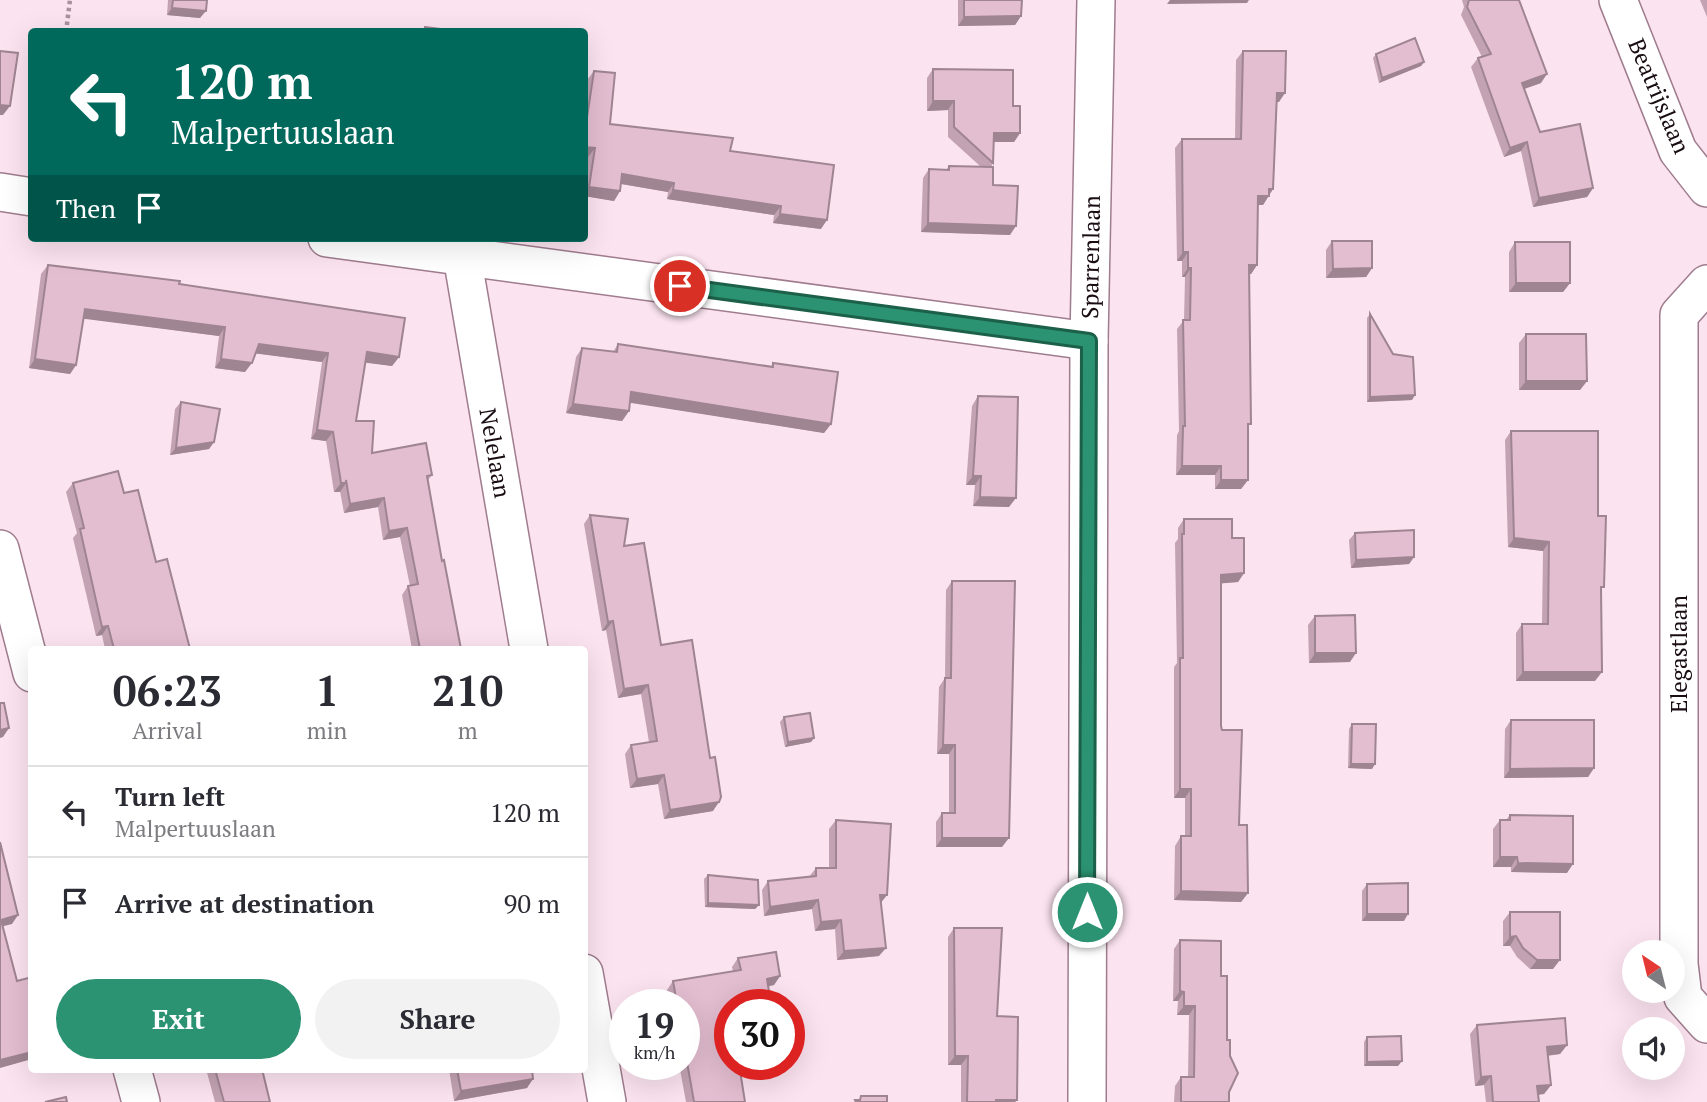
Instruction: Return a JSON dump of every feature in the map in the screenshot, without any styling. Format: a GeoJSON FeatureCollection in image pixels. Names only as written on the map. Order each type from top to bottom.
{"type":"FeatureCollection","features":[{"type":"Feature","properties":{"kind":"street","name":"Sparrenlaan"},"geometry":{"type":"LineString","coordinates":[[1087,1102],[1089,341],[1096,0]]}},
{"type":"Feature","properties":{"kind":"street","name":"Beatrijslaan"},"geometry":{"type":"LineString","coordinates":[[1618,0],[1678,152],[1707,188]]}},
{"type":"Feature","properties":{"kind":"street"},"geometry":{"type":"LineString","coordinates":[[0,192],[28,196]]}},
{"type":"Feature","properties":{"kind":"street"},"geometry":{"type":"LineString","coordinates":[[357,242],[1089,341]]}},
{"type":"Feature","properties":{"kind":"street","name":"Nelelaan"},"geometry":{"type":"LineString","coordinates":[[462,256],[528,646]]}},
{"type":"Feature","properties":{"kind":"street","name":"Elegastlaan"},"geometry":{"type":"LineString","coordinates":[[1707,284],[1679,315],[1679,964],[1683,997],[1707,1024]]}},
{"type":"Feature","properties":{"kind":"street"},"geometry":{"type":"LineString","coordinates":[[0,549],[28,658]]}},
{"type":"Feature","properties":{"kind":"street"},"geometry":{"type":"LineString","coordinates":[[588,995],[607,1102]]}},
{"type":"Feature","properties":{"kind":"street"},"geometry":{"type":"LineString","coordinates":[[133,1073],[141,1102]]}},
{"type":"Feature","properties":{"kind":"path"},"geometry":{"type":"LineString","coordinates":[[66,28],[70,0]]}},
{"type":"Feature","properties":{"kind":"building"},"geometry":{"type":"Polygon","coordinates":[[[173,0],[207,0],[206,11],[172,8],[173,0]]]}},
{"type":"Feature","properties":{"kind":"building"},"geometry":{"type":"Polygon","coordinates":[[[964,0],[1022,0],[1021,16],[964,17],[964,0]]]}},
{"type":"Feature","properties":{"kind":"building"},"geometry":{"type":"Polygon","coordinates":[[[1469,0],[1519,0],[1547,74],[1522,83],[1540,132],[1580,124],[1593,188],[1539,198],[1527,142],[1510,148],[1478,58],[1491,54],[1467,7],[1469,0]]]}},
{"type":"Feature","properties":{"kind":"building"},"geometry":{"type":"Polygon","coordinates":[[[1415,38],[1424,62],[1382,78],[1376,54],[1415,38]]]}},
{"type":"Feature","properties":{"kind":"building"},"geometry":{"type":"Polygon","coordinates":[[[0,51],[18,53],[10,106],[0,105],[0,51]]]}},
{"type":"Feature","properties":{"kind":"building"},"geometry":{"type":"Polygon","coordinates":[[[1243,51],[1286,51],[1285,93],[1277,93],[1273,189],[1269,189],[1269,196],[1258,196],[1257,265],[1249,265],[1251,424],[1248,424],[1248,480],[1221,480],[1221,466],[1182,466],[1185,426],[1183,320],[1190,320],[1191,268],[1188,268],[1188,252],[1183,252],[1182,139],[1241,139],[1243,51]]]}},
{"type":"Feature","properties":{"kind":"building"},"geometry":{"type":"Polygon","coordinates":[[[933,69],[1013,70],[1013,106],[1020,106],[1020,133],[994,133],[993,163],[954,127],[954,101],[933,101],[933,69]]]}},
{"type":"Feature","properties":{"kind":"building"},"geometry":{"type":"Polygon","coordinates":[[[594,71],[615,73],[610,124],[733,138],[730,151],[834,165],[827,220],[780,214],[781,206],[673,190],[674,183],[622,174],[620,191],[589,187],[595,148],[588,147],[588,111],[594,71]]]}},
{"type":"Feature","properties":{"kind":"building"},"geometry":{"type":"Polygon","coordinates":[[[949,166],[993,167],[993,185],[1018,186],[1016,226],[928,223],[929,169],[949,170],[949,166]]]}},
{"type":"Feature","properties":{"kind":"building"},"geometry":{"type":"Polygon","coordinates":[[[1332,241],[1372,241],[1372,268],[1333,269],[1332,241]]]}},
{"type":"Feature","properties":{"kind":"building"},"geometry":{"type":"Polygon","coordinates":[[[1515,242],[1570,242],[1570,283],[1516,283],[1515,242]]]}},
{"type":"Feature","properties":{"kind":"building"},"geometry":{"type":"Polygon","coordinates":[[[48,265],[180,281],[179,284],[405,318],[399,357],[367,352],[356,421],[374,421],[372,453],[426,443],[432,475],[427,476],[460,646],[419,646],[408,586],[418,584],[407,528],[389,531],[384,498],[350,504],[346,480],[346,483],[341,483],[333,432],[317,430],[328,353],[259,344],[252,363],[221,359],[225,327],[85,309],[76,365],[35,359],[48,265]]]}},
{"type":"Feature","properties":{"kind":"building"},"geometry":{"type":"Polygon","coordinates":[[[1370,314],[1393,354],[1413,357],[1415,395],[1370,397],[1370,314]]]}},
{"type":"Feature","properties":{"kind":"building"},"geometry":{"type":"Polygon","coordinates":[[[1526,334],[1586,334],[1587,381],[1526,381],[1526,334]]]}},
{"type":"Feature","properties":{"kind":"building"},"geometry":{"type":"Polygon","coordinates":[[[618,344],[773,367],[773,363],[838,372],[831,424],[631,392],[629,411],[573,404],[582,348],[617,352],[618,344]]]}},
{"type":"Feature","properties":{"kind":"building"},"geometry":{"type":"Polygon","coordinates":[[[978,396],[1018,397],[1016,498],[980,497],[981,476],[973,476],[978,396]]]}},
{"type":"Feature","properties":{"kind":"building"},"geometry":{"type":"Polygon","coordinates":[[[181,402],[220,409],[214,442],[176,448],[181,402]]]}},
{"type":"Feature","properties":{"kind":"building"},"geometry":{"type":"Polygon","coordinates":[[[1511,431],[1598,431],[1598,516],[1606,516],[1604,587],[1601,587],[1602,672],[1523,672],[1522,624],[1548,624],[1549,542],[1514,538],[1511,431]]]}},
{"type":"Feature","properties":{"kind":"building"},"geometry":{"type":"Polygon","coordinates":[[[118,471],[124,493],[138,490],[156,562],[167,559],[189,646],[113,646],[108,626],[102,627],[80,529],[84,528],[73,483],[118,471]]]}},
{"type":"Feature","properties":{"kind":"building"},"geometry":{"type":"Polygon","coordinates":[[[590,515],[628,519],[624,546],[644,543],[661,645],[692,640],[710,758],[715,757],[721,797],[719,802],[670,810],[664,775],[637,779],[631,745],[657,741],[648,685],[624,689],[613,621],[608,622],[590,515]]]}},
{"type":"Feature","properties":{"kind":"building"},"geometry":{"type":"Polygon","coordinates":[[[1184,519],[1232,519],[1232,538],[1244,538],[1244,573],[1221,575],[1221,726],[1222,730],[1242,730],[1239,825],[1247,825],[1248,893],[1181,891],[1181,836],[1191,836],[1191,789],[1180,789],[1184,519]]]}},
{"type":"Feature","properties":{"kind":"building"},"geometry":{"type":"Polygon","coordinates":[[[1414,530],[1414,557],[1356,560],[1355,533],[1414,530]]]}},
{"type":"Feature","properties":{"kind":"building"},"geometry":{"type":"Polygon","coordinates":[[[952,581],[1015,581],[1009,838],[942,838],[942,813],[955,813],[955,745],[943,745],[945,678],[951,678],[952,581]]]}},
{"type":"Feature","properties":{"kind":"building"},"geometry":{"type":"Polygon","coordinates":[[[1355,615],[1356,653],[1315,653],[1315,616],[1355,615]]]}},
{"type":"Feature","properties":{"kind":"building"},"geometry":{"type":"Polygon","coordinates":[[[0,703],[4,703],[9,728],[0,730],[0,703]]]}},
{"type":"Feature","properties":{"kind":"building"},"geometry":{"type":"Polygon","coordinates":[[[810,713],[814,738],[788,742],[784,717],[810,713]]]}},
{"type":"Feature","properties":{"kind":"building"},"geometry":{"type":"Polygon","coordinates":[[[1511,720],[1594,720],[1594,768],[1510,769],[1511,720]]]}},
{"type":"Feature","properties":{"kind":"building"},"geometry":{"type":"Polygon","coordinates":[[[1352,724],[1376,724],[1375,764],[1351,764],[1352,724]]]}},
{"type":"Feature","properties":{"kind":"building"},"geometry":{"type":"Polygon","coordinates":[[[1510,815],[1573,816],[1573,864],[1518,863],[1517,857],[1500,857],[1500,820],[1510,820],[1510,815]]]}},
{"type":"Feature","properties":{"kind":"building"},"geometry":{"type":"Polygon","coordinates":[[[836,820],[891,824],[887,895],[880,895],[886,948],[844,951],[841,920],[821,922],[818,900],[770,907],[768,881],[816,876],[816,868],[836,868],[836,820]]]}},
{"type":"Feature","properties":{"kind":"building"},"geometry":{"type":"Polygon","coordinates":[[[0,842],[18,915],[1,920],[17,981],[28,978],[28,1053],[0,1060],[0,842]]]}},
{"type":"Feature","properties":{"kind":"building"},"geometry":{"type":"Polygon","coordinates":[[[708,875],[758,880],[759,905],[708,903],[708,875]]]}},
{"type":"Feature","properties":{"kind":"building"},"geometry":{"type":"Polygon","coordinates":[[[1408,883],[1408,914],[1367,914],[1367,884],[1408,883]]]}},
{"type":"Feature","properties":{"kind":"building"},"geometry":{"type":"Polygon","coordinates":[[[1510,912],[1560,912],[1560,960],[1537,960],[1523,948],[1516,936],[1510,937],[1510,912]]]}},
{"type":"Feature","properties":{"kind":"building"},"geometry":{"type":"Polygon","coordinates":[[[954,928],[1002,928],[997,1016],[1018,1017],[1017,1100],[967,1102],[968,1056],[955,1056],[954,928]]]}},
{"type":"Feature","properties":{"kind":"building"},"geometry":{"type":"Polygon","coordinates":[[[1180,940],[1221,941],[1221,976],[1227,976],[1227,1040],[1230,1040],[1230,1056],[1238,1073],[1229,1092],[1229,1102],[1181,1102],[1181,1077],[1194,1077],[1195,1006],[1184,1006],[1184,992],[1180,991],[1180,940]]]}},
{"type":"Feature","properties":{"kind":"building"},"geometry":{"type":"Polygon","coordinates":[[[776,952],[780,976],[767,979],[769,989],[714,989],[714,1080],[742,1080],[745,1102],[694,1102],[690,1080],[700,1080],[700,989],[674,989],[673,981],[741,970],[738,958],[776,952]]]}},
{"type":"Feature","properties":{"kind":"building"},"geometry":{"type":"Polygon","coordinates":[[[1565,1018],[1567,1045],[1547,1047],[1551,1085],[1537,1086],[1539,1102],[1493,1102],[1491,1076],[1481,1077],[1477,1025],[1565,1018]]]}},
{"type":"Feature","properties":{"kind":"building"},"geometry":{"type":"Polygon","coordinates":[[[1401,1036],[1402,1061],[1367,1062],[1367,1037],[1401,1036]]]}},
{"type":"Feature","properties":{"kind":"building"},"geometry":{"type":"Polygon","coordinates":[[[216,1073],[263,1073],[270,1102],[224,1102],[216,1073]]]}},
{"type":"Feature","properties":{"kind":"building"},"geometry":{"type":"Polygon","coordinates":[[[458,1073],[532,1073],[533,1079],[461,1091],[458,1073]]]}},
{"type":"Feature","properties":{"kind":"building"},"geometry":{"type":"Polygon","coordinates":[[[861,1096],[887,1096],[887,1102],[856,1102],[861,1096]]]}},
{"type":"Feature","properties":{"kind":"building"},"geometry":{"type":"Polygon","coordinates":[[[66,1097],[67,1102],[45,1102],[66,1097]]]}},
{"type":"Feature","properties":{"kind":"route"},"geometry":{"type":"LineString","coordinates":[[680,286],[1089,341],[1087,912]]}}]}
